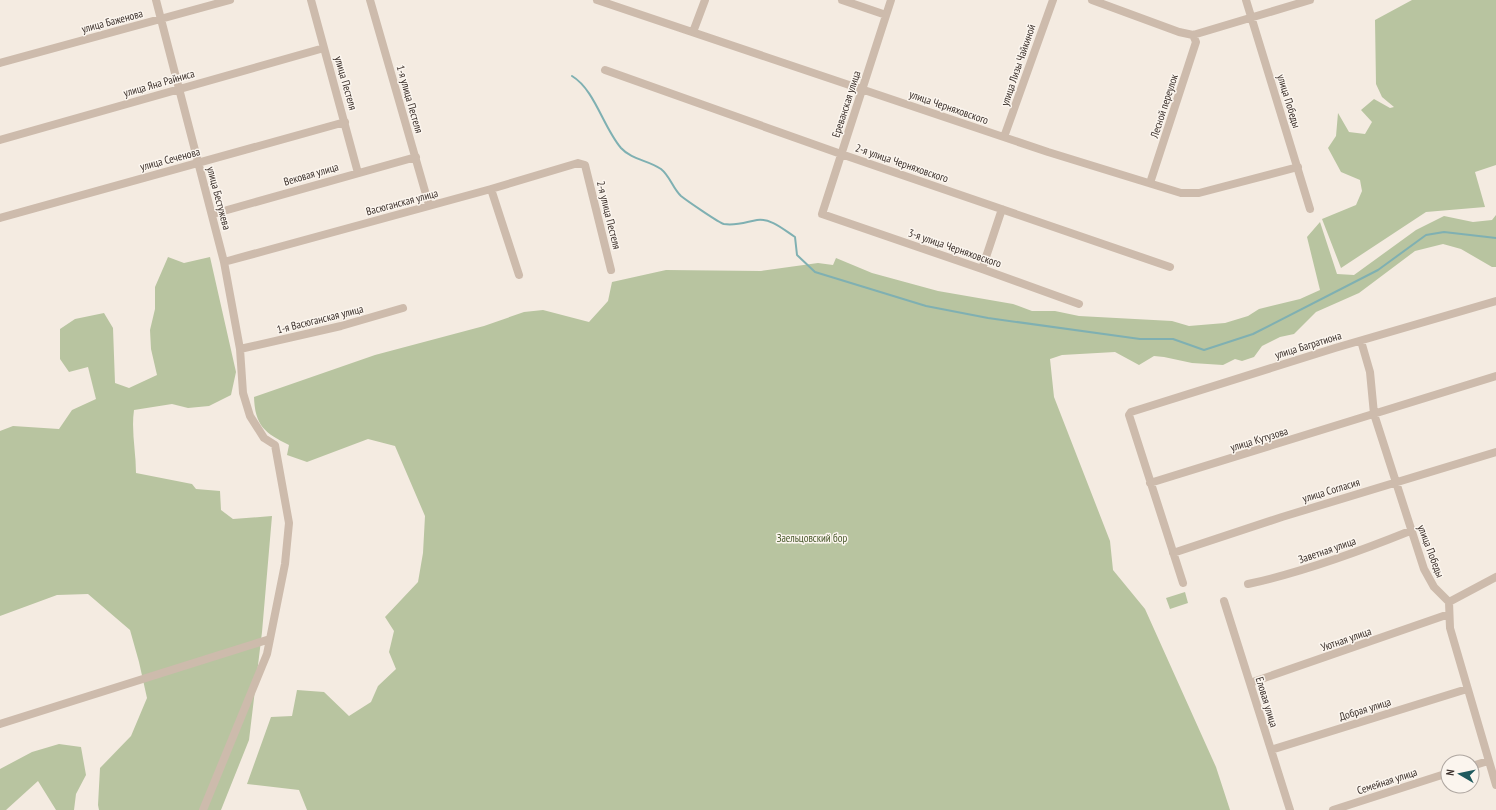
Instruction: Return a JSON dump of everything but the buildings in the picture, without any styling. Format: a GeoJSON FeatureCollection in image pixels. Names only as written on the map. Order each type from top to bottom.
{"type":"FeatureCollection","features":[{"type":"Feature","properties":{"kind":"street","name":"улица Бестужева"},"geometry":{"type":"LineString","coordinates":[[156,0],[213,214],[224,262],[240,349],[243,394],[250,416],[264,438],[275,445],[289,523],[285,564],[267,654],[203,810]]}},
{"type":"Feature","properties":{"kind":"street","name":"улица Баженова"},"geometry":{"type":"LineString","coordinates":[[0,63],[230,0]]}},
{"type":"Feature","properties":{"kind":"street","name":"улица Пестеля"},"geometry":{"type":"LineString","coordinates":[[311,0],[358,173]]}},
{"type":"Feature","properties":{"kind":"street","name":"1-я улица Пестеля"},"geometry":{"type":"LineString","coordinates":[[370,0],[429,205]]}},
{"type":"Feature","properties":{"kind":"street","name":"улица Черняховского"},"geometry":{"type":"LineString","coordinates":[[597,0],[1004,137],[1150,184],[1181,192],[1199,193],[1298,167]]}},
{"type":"Feature","properties":{"kind":"street"},"geometry":{"type":"LineString","coordinates":[[693,32],[705,0]]}},
{"type":"Feature","properties":{"kind":"street"},"geometry":{"type":"LineString","coordinates":[[842,0],[886,15]]}},
{"type":"Feature","properties":{"kind":"street","name":"Ереванская улица"},"geometry":{"type":"LineString","coordinates":[[822,214],[891,0]]}},
{"type":"Feature","properties":{"kind":"street","name":"улица Лизы Чайкиной"},"geometry":{"type":"LineString","coordinates":[[1004,137],[1053,0]]}},
{"type":"Feature","properties":{"kind":"street"},"geometry":{"type":"LineString","coordinates":[[1092,0],[1179,32],[1193,35],[1252,16],[1310,0]]}},
{"type":"Feature","properties":{"kind":"street","name":"улица Победы"},"geometry":{"type":"LineString","coordinates":[[1246,0],[1310,209]]}},
{"type":"Feature","properties":{"kind":"street","name":"Лесной переулок"},"geometry":{"type":"LineString","coordinates":[[1150,184],[1196,42],[1193,35]]}},
{"type":"Feature","properties":{"kind":"street","name":"улица Яна Райниса"},"geometry":{"type":"LineString","coordinates":[[0,140],[324,48]]}},
{"type":"Feature","properties":{"kind":"street","name":"2-я улица Черняховского"},"geometry":{"type":"LineString","coordinates":[[605,70],[841,154],[1170,267]]}},
{"type":"Feature","properties":{"kind":"street","name":"улица Сеченова"},"geometry":{"type":"LineString","coordinates":[[0,218],[345,122]]}},
{"type":"Feature","properties":{"kind":"street","name":"Вековая улица"},"geometry":{"type":"LineString","coordinates":[[213,214],[416,157]]}},
{"type":"Feature","properties":{"kind":"street","name":"Васюганская улица"},"geometry":{"type":"LineString","coordinates":[[224,262],[491,189],[578,163],[585,165]]}},
{"type":"Feature","properties":{"kind":"street","name":"2-я улица Пестеля"},"geometry":{"type":"LineString","coordinates":[[585,165],[611,270]]}},
{"type":"Feature","properties":{"kind":"street"},"geometry":{"type":"LineString","coordinates":[[491,189],[519,275]]}},
{"type":"Feature","properties":{"kind":"street"},"geometry":{"type":"LineString","coordinates":[[982,269],[1002,209]]}},
{"type":"Feature","properties":{"kind":"street","name":"3-я улица Черняховского"},"geometry":{"type":"LineString","coordinates":[[822,214],[1079,304]]}},
{"type":"Feature","properties":{"kind":"street","name":"улица Багратиона"},"geometry":{"type":"LineString","coordinates":[[1150,483],[1129,416],[1131,412],[1335,348],[1496,301]]}},
{"type":"Feature","properties":{"kind":"street","name":"1-я Васюганская улица"},"geometry":{"type":"LineString","coordinates":[[240,349],[341,326],[403,308]]}},
{"type":"Feature","properties":{"kind":"street","name":"улица Победы"},"geometry":{"type":"LineString","coordinates":[[1361,341],[1370,372],[1374,414],[1410,531],[1429,579],[1434,588],[1449,602]]}},
{"type":"Feature","properties":{"kind":"street","name":"улица Кутузова"},"geometry":{"type":"LineString","coordinates":[[1150,483],[1496,376]]}},
{"type":"Feature","properties":{"kind":"street","name":"улица Согласия"},"geometry":{"type":"LineString","coordinates":[[1173,553],[1395,482],[1496,452]]}},
{"type":"Feature","properties":{"kind":"street"},"geometry":{"type":"LineString","coordinates":[[1150,483],[1182,583]]}},
{"type":"Feature","properties":{"kind":"street","name":"Заветная улица"},"geometry":{"type":"LineString","coordinates":[[1248,584],[1291,574],[1378,544],[1410,531]]}},
{"type":"Feature","properties":{"kind":"street"},"geometry":{"type":"LineString","coordinates":[[1496,578],[1449,602],[1450,628],[1496,785]]}},
{"type":"Feature","properties":{"kind":"street","name":"Еловая улица"},"geometry":{"type":"LineString","coordinates":[[1224,601],[1290,810]]}},
{"type":"Feature","properties":{"kind":"street","name":"Уютная улица"},"geometry":{"type":"LineString","coordinates":[[1250,683],[1449,614]]}},
{"type":"Feature","properties":{"kind":"street"},"geometry":{"type":"LineString","coordinates":[[0,724],[270,639]]}},
{"type":"Feature","properties":{"kind":"street","name":"Добрая улица"},"geometry":{"type":"LineString","coordinates":[[1271,750],[1467,689]]}},
{"type":"Feature","properties":{"kind":"street"},"geometry":{"type":"LineString","coordinates":[[1480,764],[1488,761]]}},
{"type":"Feature","properties":{"kind":"street","name":"Семейная улица"},"geometry":{"type":"LineString","coordinates":[[1333,810],[1440,776]]}},
{"type":"Feature","properties":{"kind":"green space"},"geometry":{"type":"Polygon","coordinates":[[[1412,0],[1496,0],[1496,165],[1475,172],[1485,207],[1426,212],[1341,268],[1322,219],[1356,205],[1362,191],[1360,180],[1341,172],[1328,148],[1336,136],[1338,113],[1349,132],[1365,134],[1372,122],[1361,110],[1374,99],[1390,108],[1394,107],[1382,97],[1376,84],[1375,20],[1412,0]]]}},
{"type":"Feature","properties":{"kind":"green space","name":"Заельцовский бор"},"geometry":{"type":"Polygon","coordinates":[[[1496,215],[1496,267],[1492,267],[1461,249],[1443,244],[1415,251],[1359,293],[1316,312],[1294,334],[1280,337],[1262,346],[1254,357],[1242,361],[1235,359],[1223,365],[1192,363],[1154,356],[1139,365],[1115,352],[1062,355],[1050,359],[1054,397],[1110,541],[1113,570],[1145,609],[1216,767],[1230,810],[307,810],[299,790],[247,784],[271,717],[292,716],[297,690],[324,692],[349,716],[371,702],[378,686],[396,669],[389,652],[394,631],[385,617],[418,582],[423,553],[425,516],[395,446],[368,439],[307,462],[287,455],[289,445],[274,437],[263,427],[259,422],[254,397],[375,355],[484,326],[524,312],[543,310],[589,322],[608,301],[612,282],[666,270],[761,271],[818,263],[833,265],[836,258],[872,273],[938,291],[1013,304],[1032,311],[1055,311],[1079,316],[1172,321],[1189,326],[1225,323],[1248,316],[1259,309],[1300,299],[1320,290],[1307,237],[1320,222],[1337,274],[1354,275],[1416,230],[1444,216],[1473,222],[1492,220],[1496,215]]]}},
{"type":"Feature","properties":{"kind":"green space"},"geometry":{"type":"Polygon","coordinates":[[[168,257],[184,263],[210,257],[236,372],[231,395],[209,406],[188,408],[172,404],[134,410],[133,426],[136,473],[192,484],[196,489],[220,491],[221,510],[233,519],[272,516],[262,632],[249,740],[221,810],[99,810],[100,768],[131,736],[147,698],[139,662],[130,630],[88,594],[57,595],[0,616],[0,431],[13,426],[59,429],[72,410],[96,399],[88,367],[69,372],[60,359],[60,329],[75,319],[104,313],[113,328],[115,383],[129,388],[157,375],[151,349],[150,330],[155,309],[155,287],[168,257]]]}},
{"type":"Feature","properties":{"kind":"green space"},"geometry":{"type":"Polygon","coordinates":[[[1185,592],[1188,603],[1170,609],[1166,598],[1185,592]]]}},
{"type":"Feature","properties":{"kind":"green space"},"geometry":{"type":"Polygon","coordinates":[[[59,744],[81,747],[86,775],[76,794],[74,810],[56,810],[38,781],[6,810],[0,810],[0,769],[32,752],[59,744]]]}},
{"type":"Feature","properties":{"kind":"waterway"},"geometry":{"type":"LineString","coordinates":[[572,76],[587,90],[609,130],[621,148],[635,158],[661,169],[667,175],[681,196],[716,220],[724,224],[737,224],[757,220],[767,221],[777,225],[795,237],[797,255],[815,272],[926,306],[988,318],[1140,339],[1173,339],[1204,350],[1253,334],[1378,270],[1426,235],[1444,232],[1496,238]]}}]}
